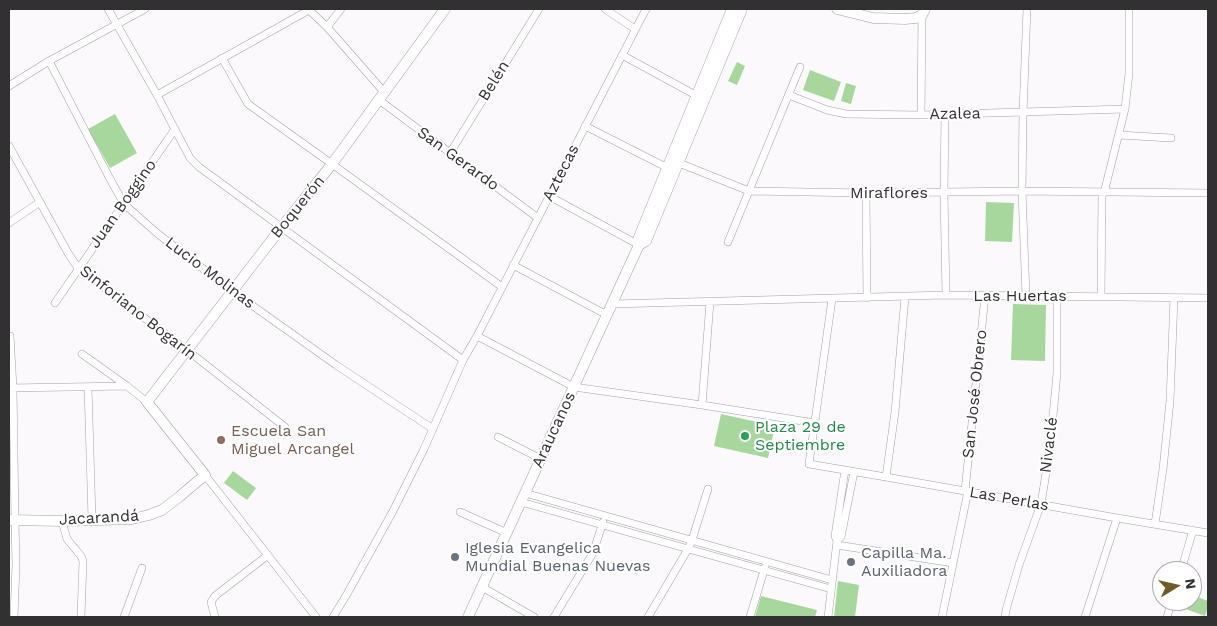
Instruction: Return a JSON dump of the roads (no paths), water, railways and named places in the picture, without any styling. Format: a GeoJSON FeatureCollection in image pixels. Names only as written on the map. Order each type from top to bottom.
{"type":"FeatureCollection","features":[{"type":"Feature","properties":{"kind":"street"},"geometry":{"type":"LineString","coordinates":[[108,9],[190,158],[199,167],[464,360]]}},
{"type":"Feature","properties":{"kind":"street"},"geometry":{"type":"LineString","coordinates":[[9,86],[49,61],[145,9]]}},
{"type":"Feature","properties":{"kind":"street"},"geometry":{"type":"LineString","coordinates":[[157,95],[308,9]]}},
{"type":"Feature","properties":{"kind":"street","name":"San Gerardo"},"geometry":{"type":"LineString","coordinates":[[308,9],[327,27],[382,96],[450,153],[538,218]]}},
{"type":"Feature","properties":{"kind":"street"},"geometry":{"type":"LineString","coordinates":[[327,27],[341,9]]}},
{"type":"Feature","properties":{"kind":"street","name":"Boquerón"},"geometry":{"type":"LineString","coordinates":[[147,402],[332,164],[445,9]]}},
{"type":"Feature","properties":{"kind":"street","name":"Belén"},"geometry":{"type":"LineString","coordinates":[[450,153],[539,9]]}},
{"type":"Feature","properties":{"kind":"street"},"geometry":{"type":"LineString","coordinates":[[605,9],[635,29]]}},
{"type":"Feature","properties":{"kind":"street","name":"Aztecas"},"geometry":{"type":"LineString","coordinates":[[333,617],[348,594],[393,511],[424,449],[464,360],[646,9]]}},
{"type":"Feature","properties":{"kind":"street","name":"Araucanos"},"geometry":{"type":"LineString","coordinates":[[640,244],[646,241],[678,163],[732,9]]}},
{"type":"Feature","properties":{"kind":"street","name":"Araucanos"},"geometry":{"type":"LineString","coordinates":[[468,617],[640,244],[639,237],[668,168],[742,9]]}},
{"type":"Feature","properties":{"kind":"street"},"geometry":{"type":"LineString","coordinates":[[837,9],[873,18],[892,19],[916,18],[924,12]]}},
{"type":"Feature","properties":{"kind":"street"},"geometry":{"type":"LineString","coordinates":[[1026,296],[1022,191],[1022,112],[1027,9]]}},
{"type":"Feature","properties":{"kind":"street"},"geometry":{"type":"LineString","coordinates":[[1101,296],[1103,193],[1124,109],[1129,73],[1130,9]]}},
{"type":"Feature","properties":{"kind":"street"},"geometry":{"type":"LineString","coordinates":[[922,114],[924,12]]}},
{"type":"Feature","properties":{"kind":"street"},"geometry":{"type":"LineString","coordinates":[[622,55],[701,98]]}},
{"type":"Feature","properties":{"kind":"street"},"geometry":{"type":"LineString","coordinates":[[222,58],[248,104],[502,287]]}},
{"type":"Feature","properties":{"kind":"street","name":"Lucio Molinas"},"geometry":{"type":"LineString","coordinates":[[49,61],[124,204],[158,234],[232,291],[336,365],[433,429]]}},
{"type":"Feature","properties":{"kind":"street"},"geometry":{"type":"LineString","coordinates":[[728,242],[800,67]]}},
{"type":"Feature","properties":{"kind":"street","name":"Azalea"},"geometry":{"type":"LineString","coordinates":[[789,95],[828,110],[846,114],[945,114],[1124,109]]}},
{"type":"Feature","properties":{"kind":"street"},"geometry":{"type":"LineString","coordinates":[[945,114],[946,295]]}},
{"type":"Feature","properties":{"kind":"street"},"geometry":{"type":"LineString","coordinates":[[586,126],[668,168],[678,163]]}},
{"type":"Feature","properties":{"kind":"street","name":"Juan Boggino"},"geometry":{"type":"LineString","coordinates":[[55,303],[175,130]]}},
{"type":"Feature","properties":{"kind":"street"},"geometry":{"type":"LineString","coordinates":[[1119,135],[1171,138]]}},
{"type":"Feature","properties":{"kind":"street","name":"Sinforiano Bogarín"},"geometry":{"type":"LineString","coordinates":[[9,146],[78,268],[285,427]]}},
{"type":"Feature","properties":{"kind":"street","name":"Miraflores"},"geometry":{"type":"LineString","coordinates":[[678,163],[749,191],[1208,193]]}},
{"type":"Feature","properties":{"kind":"street"},"geometry":{"type":"LineString","coordinates":[[866,193],[866,298]]}},
{"type":"Feature","properties":{"kind":"street"},"geometry":{"type":"LineString","coordinates":[[550,196],[640,244]]}},
{"type":"Feature","properties":{"kind":"street"},"geometry":{"type":"LineString","coordinates":[[9,223],[40,202]]}},
{"type":"Feature","properties":{"kind":"street"},"geometry":{"type":"LineString","coordinates":[[514,265],[607,316]]}},
{"type":"Feature","properties":{"kind":"street","name":"Las Huertas"},"geometry":{"type":"LineString","coordinates":[[612,304],[946,295],[1208,298]]}},
{"type":"Feature","properties":{"kind":"street","name":"San José Obrero"},"geometry":{"type":"LineString","coordinates":[[942,617],[966,491],[984,296]]}},
{"type":"Feature","properties":{"kind":"street","name":"Nivaclé"},"geometry":{"type":"LineString","coordinates":[[1005,617],[1019,565],[1041,504],[1050,448],[1057,373],[1057,296]]}},
{"type":"Feature","properties":{"kind":"street"},"geometry":{"type":"LineString","coordinates":[[886,476],[895,412],[905,297]]}},
{"type":"Feature","properties":{"kind":"street"},"geometry":{"type":"LineString","coordinates":[[1154,524],[1163,469],[1170,401],[1174,298]]}},
{"type":"Feature","properties":{"kind":"street"},"geometry":{"type":"LineString","coordinates":[[477,336],[574,387],[815,423],[832,299]]}},
{"type":"Feature","properties":{"kind":"street"},"geometry":{"type":"LineString","coordinates":[[702,405],[710,302]]}},
{"type":"Feature","properties":{"kind":"street"},"geometry":{"type":"LineString","coordinates":[[10,336],[12,520],[16,565],[12,606],[14,617]]}},
{"type":"Feature","properties":{"kind":"street"},"geometry":{"type":"LineString","coordinates":[[82,354],[147,402],[316,617]]}},
{"type":"Feature","properties":{"kind":"street"},"geometry":{"type":"LineString","coordinates":[[11,388],[127,386]]}},
{"type":"Feature","properties":{"kind":"street"},"geometry":{"type":"LineString","coordinates":[[88,387],[92,519]]}},
{"type":"Feature","properties":{"kind":"street","name":"Las Perlas"},"geometry":{"type":"LineString","coordinates":[[815,423],[809,464],[1208,533]]}},
{"type":"Feature","properties":{"kind":"street"},"geometry":{"type":"LineString","coordinates":[[498,437],[541,459]]}},
{"type":"Feature","properties":{"kind":"street"},"geometry":{"type":"LineString","coordinates":[[828,617],[837,543],[835,536],[845,470]]}},
{"type":"Feature","properties":{"kind":"street"},"geometry":{"type":"LineString","coordinates":[[837,543],[841,537],[854,472]]}},
{"type":"Feature","properties":{"kind":"street","name":"Jacarandá"},"geometry":{"type":"LineString","coordinates":[[12,520],[132,519],[149,516],[180,498],[205,475]]}},
{"type":"Feature","properties":{"kind":"street"},"geometry":{"type":"LineString","coordinates":[[648,617],[688,549],[708,489]]}},
{"type":"Feature","properties":{"kind":"street"},"geometry":{"type":"LineString","coordinates":[[523,498],[605,516],[832,580]]}},
{"type":"Feature","properties":{"kind":"street"},"geometry":{"type":"LineString","coordinates":[[523,498],[602,525],[831,590]]}},
{"type":"Feature","properties":{"kind":"street"},"geometry":{"type":"LineString","coordinates":[[460,512],[507,533]]}},
{"type":"Feature","properties":{"kind":"street"},"geometry":{"type":"LineString","coordinates":[[554,617],[593,553],[605,516]]}},
{"type":"Feature","properties":{"kind":"street"},"geometry":{"type":"LineString","coordinates":[[1085,617],[1117,518]]}},
{"type":"Feature","properties":{"kind":"street"},"geometry":{"type":"LineString","coordinates":[[62,521],[67,539],[81,556],[82,560],[81,617]]}},
{"type":"Feature","properties":{"kind":"street"},"geometry":{"type":"LineString","coordinates":[[1184,561],[1193,530]]}},
{"type":"Feature","properties":{"kind":"street"},"geometry":{"type":"LineString","coordinates":[[837,543],[953,563]]}},
{"type":"Feature","properties":{"kind":"street"},"geometry":{"type":"LineString","coordinates":[[215,617],[211,602],[215,596],[268,556]]}},
{"type":"Feature","properties":{"kind":"street"},"geometry":{"type":"LineString","coordinates":[[750,617],[766,562]]}},
{"type":"Feature","properties":{"kind":"street"},"geometry":{"type":"LineString","coordinates":[[124,617],[142,568]]}},
{"type":"Feature","properties":{"kind":"street"},"geometry":{"type":"LineString","coordinates":[[482,587],[534,617]]}},
{"type":"Feature","properties":{"kind":"place","name":"Plaza 29 de Septiembre"},"geometry":{"type":"Point","coordinates":[745,436]}},
{"type":"Feature","properties":{"kind":"place","name":"Escuela San Miguel Arcangel"},"geometry":{"type":"Point","coordinates":[221,440]}},
{"type":"Feature","properties":{"kind":"place","name":"Iglesia Evangelica Mundial Buenas Nuevas"},"geometry":{"type":"Point","coordinates":[455,557]}},
{"type":"Feature","properties":{"kind":"place","name":"Capilla Ma. Auxiliadora"},"geometry":{"type":"Point","coordinates":[851,562]}}]}
